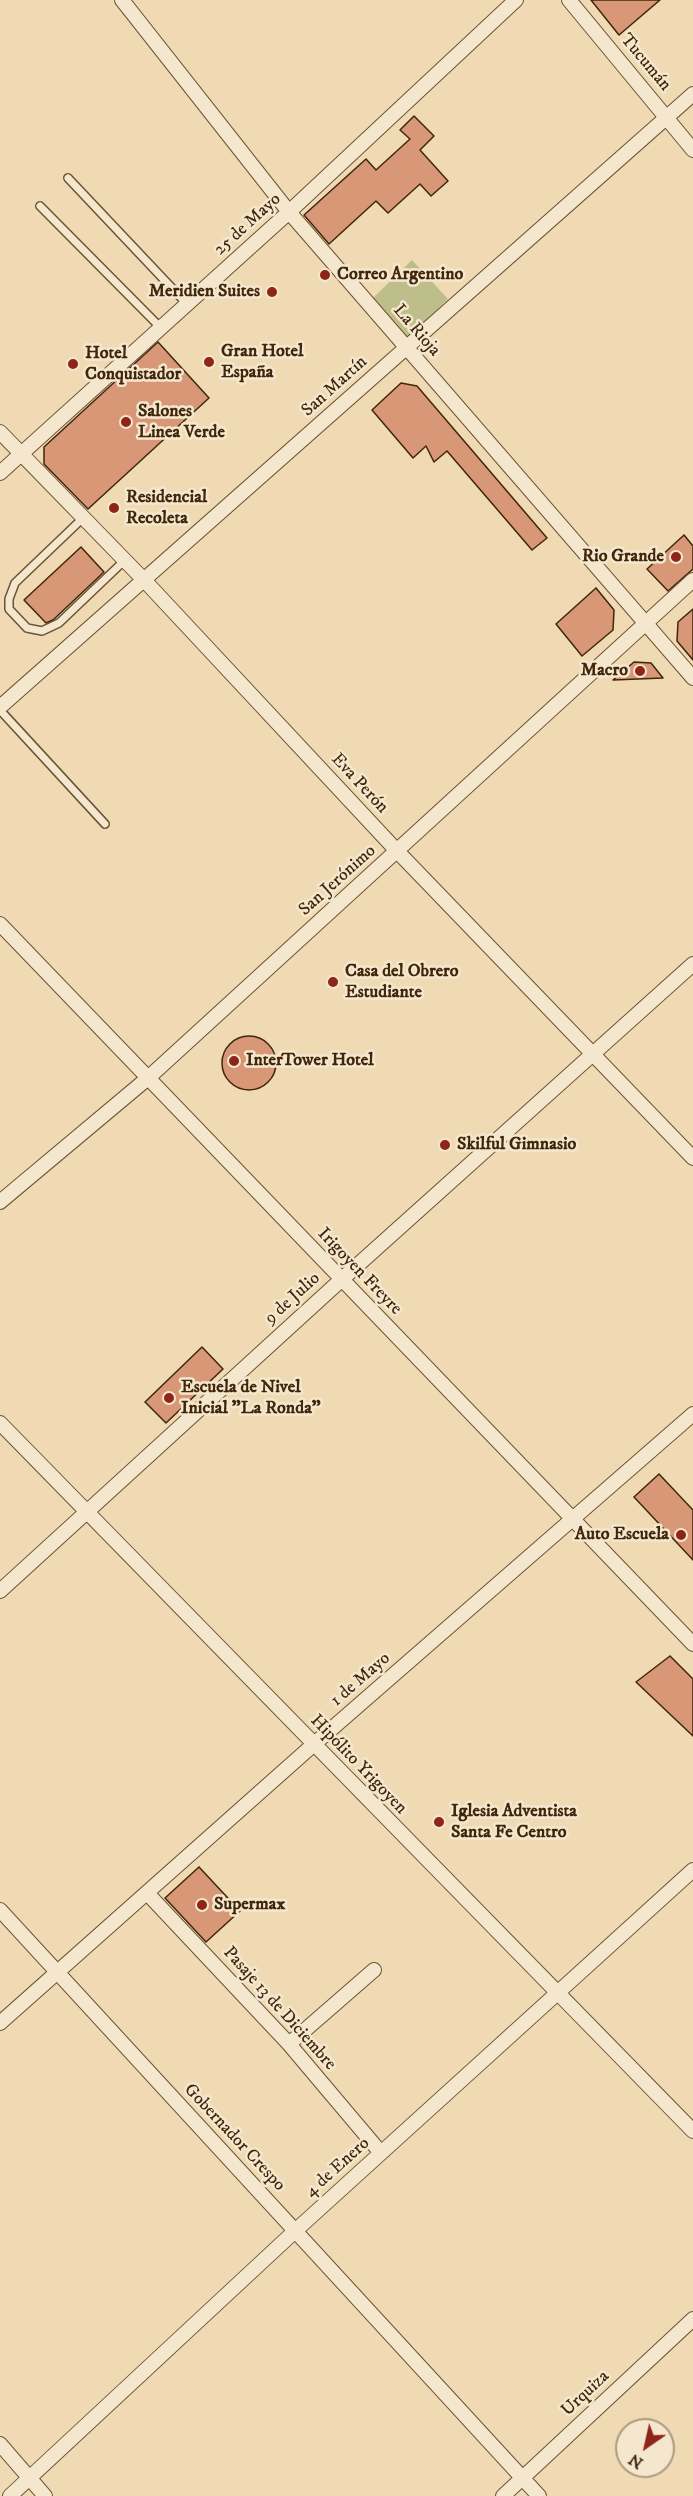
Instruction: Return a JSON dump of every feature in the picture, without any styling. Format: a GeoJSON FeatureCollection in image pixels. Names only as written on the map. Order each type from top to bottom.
{"type":"FeatureCollection","features":[{"type":"Feature","properties":{"kind":"street","name":"La Rioja"},"geometry":{"type":"LineString","coordinates":[[122,0],[289,212],[693,678]]}},
{"type":"Feature","properties":{"kind":"street","name":"25 de Mayo"},"geometry":{"type":"LineString","coordinates":[[0,472],[289,212],[516,0]]}},
{"type":"Feature","properties":{"kind":"street","name":"Tucumán"},"geometry":{"type":"LineString","coordinates":[[569,0],[693,150]]}},
{"type":"Feature","properties":{"kind":"street","name":"San Martín"},"geometry":{"type":"LineString","coordinates":[[0,708],[693,94]]}},
{"type":"Feature","properties":{"kind":"street","name":"Eva Perón"},"geometry":{"type":"LineString","coordinates":[[0,432],[145,580],[397,851],[693,1158]]}},
{"type":"Feature","properties":{"kind":"street","name":"San Jerónimo"},"geometry":{"type":"LineString","coordinates":[[0,1202],[148,1078],[693,580]]}},
{"type":"Feature","properties":{"kind":"street","name":"Irigoyen Freyre"},"geometry":{"type":"LineString","coordinates":[[0,924],[693,1644]]}},
{"type":"Feature","properties":{"kind":"street","name":"9 de Julio"},"geometry":{"type":"LineString","coordinates":[[0,1591],[341,1280],[693,964]]}},
{"type":"Feature","properties":{"kind":"street","name":"1 de Mayo"},"geometry":{"type":"LineString","coordinates":[[0,2023],[313,1745],[573,1521],[693,1414]]}},
{"type":"Feature","properties":{"kind":"street","name":"Hipólito Yrigoyen"},"geometry":{"type":"LineString","coordinates":[[0,1423],[693,2131]]}},
{"type":"Feature","properties":{"kind":"street","name":"4 de Enero"},"geometry":{"type":"LineString","coordinates":[[10,2496],[295,2231],[693,1870]]}},
{"type":"Feature","properties":{"kind":"street","name":"Pasaje 13 de Diciembre"},"geometry":{"type":"LineString","coordinates":[[147,1893],[289,2044],[381,2153]]}},
{"type":"Feature","properties":{"kind":"street","name":"Gobernador Crespo"},"geometry":{"type":"LineString","coordinates":[[0,1910],[539,2496]]}},
{"type":"Feature","properties":{"kind":"street"},"geometry":{"type":"LineString","coordinates":[[289,2044],[374,1970]]}},
{"type":"Feature","properties":{"kind":"street","name":"Urquiza"},"geometry":{"type":"LineString","coordinates":[[503,2496],[693,2319]]}},
{"type":"Feature","properties":{"kind":"street"},"geometry":{"type":"LineString","coordinates":[[0,2444],[45,2496]]}},
{"type":"Feature","properties":{"kind":"lane"},"geometry":{"type":"LineString","coordinates":[[68,178],[187,304]]}},
{"type":"Feature","properties":{"kind":"lane"},"geometry":{"type":"LineString","coordinates":[[40,207],[161,327]]}},
{"type":"Feature","properties":{"kind":"lane"},"geometry":{"type":"LineString","coordinates":[[83,518],[15,583],[9,599],[9,609],[27,628],[42,631],[59,623],[125,560]]}},
{"type":"Feature","properties":{"kind":"lane"},"geometry":{"type":"LineString","coordinates":[[0,708],[105,824]]}},
{"type":"Feature","properties":{"kind":"green space"},"geometry":{"type":"Polygon","coordinates":[[[412,260],[448,299],[408,338],[373,298],[412,260]]]}},
{"type":"Feature","properties":{"kind":"building"},"geometry":{"type":"Polygon","coordinates":[[[591,0],[660,0],[619,35],[591,0]]]}},
{"type":"Feature","properties":{"kind":"building"},"geometry":{"type":"Polygon","coordinates":[[[414,116],[434,136],[420,150],[448,181],[431,196],[420,184],[388,213],[376,201],[329,244],[304,215],[366,159],[376,170],[410,139],[400,130],[414,116]]]}},
{"type":"Feature","properties":{"kind":"building","name":"Salones Linea Verde"},"geometry":{"type":"Polygon","coordinates":[[[158,342],[209,398],[88,509],[44,464],[44,447],[158,342]]]}},
{"type":"Feature","properties":{"kind":"building"},"geometry":{"type":"Polygon","coordinates":[[[401,383],[417,386],[547,538],[532,550],[447,451],[434,462],[426,446],[413,458],[372,410],[401,383]]]}},
{"type":"Feature","properties":{"kind":"building","name":"Rio Grande"},"geometry":{"type":"Polygon","coordinates":[[[684,535],[693,546],[693,569],[668,591],[647,569],[684,535]]]}},
{"type":"Feature","properties":{"kind":"building"},"geometry":{"type":"Polygon","coordinates":[[[81,547],[104,572],[53,620],[46,623],[24,600],[81,547]]]}},
{"type":"Feature","properties":{"kind":"building"},"geometry":{"type":"Polygon","coordinates":[[[596,588],[614,610],[613,630],[582,656],[556,624],[596,588]]]}},
{"type":"Feature","properties":{"kind":"building"},"geometry":{"type":"Polygon","coordinates":[[[693,609],[693,660],[677,641],[678,622],[693,609]]]}},
{"type":"Feature","properties":{"kind":"building","name":"Macro"},"geometry":{"type":"Polygon","coordinates":[[[634,662],[651,663],[663,678],[613,680],[634,662]]]}},
{"type":"Feature","properties":{"kind":"building"},"geometry":{"type":"Polygon","coordinates":[[[244,1036],[254,1036],[264,1040],[272,1048],[276,1063],[272,1078],[264,1086],[254,1090],[244,1090],[234,1086],[226,1078],[222,1068],[222,1058],[226,1048],[234,1040],[244,1036]]]}},
{"type":"Feature","properties":{"kind":"building"},"geometry":{"type":"Polygon","coordinates":[[[202,1347],[223,1369],[166,1423],[145,1402],[202,1347]]]}},
{"type":"Feature","properties":{"kind":"building","name":"Auto Escuela"},"geometry":{"type":"Polygon","coordinates":[[[659,1474],[693,1510],[693,1560],[634,1497],[659,1474]]]}},
{"type":"Feature","properties":{"kind":"building"},"geometry":{"type":"Polygon","coordinates":[[[670,1656],[693,1679],[693,1736],[636,1682],[670,1656]]]}},
{"type":"Feature","properties":{"kind":"building","name":"Supermax"},"geometry":{"type":"Polygon","coordinates":[[[199,1867],[240,1911],[206,1942],[165,1898],[199,1867]]]}},
{"type":"Feature","properties":{"kind":"place","name":"Correo Argentino"},"geometry":{"type":"Point","coordinates":[325,275]}},
{"type":"Feature","properties":{"kind":"place","name":"Meridien Suites"},"geometry":{"type":"Point","coordinates":[272,292]}},
{"type":"Feature","properties":{"kind":"place","name":"Gran Hotel España"},"geometry":{"type":"Point","coordinates":[209,362]}},
{"type":"Feature","properties":{"kind":"place","name":"Hotel Conquistador"},"geometry":{"type":"Point","coordinates":[73,364]}},
{"type":"Feature","properties":{"kind":"place","name":"Salones Linea Verde"},"geometry":{"type":"Point","coordinates":[126,422]}},
{"type":"Feature","properties":{"kind":"place","name":"Residencial Recoleta"},"geometry":{"type":"Point","coordinates":[114,508]}},
{"type":"Feature","properties":{"kind":"place","name":"Rio Grande"},"geometry":{"type":"Point","coordinates":[676,557]}},
{"type":"Feature","properties":{"kind":"place","name":"Macro"},"geometry":{"type":"Point","coordinates":[640,671]}},
{"type":"Feature","properties":{"kind":"place","name":"Casa del Obrero Estudiante"},"geometry":{"type":"Point","coordinates":[333,982]}},
{"type":"Feature","properties":{"kind":"place","name":"InterTower Hotel"},"geometry":{"type":"Point","coordinates":[234,1061]}},
{"type":"Feature","properties":{"kind":"place","name":"Skilful Gimnasio"},"geometry":{"type":"Point","coordinates":[445,1145]}},
{"type":"Feature","properties":{"kind":"place","name":"Escuela de Nivel Inicial \"La Ronda\""},"geometry":{"type":"Point","coordinates":[169,1398]}},
{"type":"Feature","properties":{"kind":"place","name":"Auto Escuela"},"geometry":{"type":"Point","coordinates":[681,1535]}},
{"type":"Feature","properties":{"kind":"place","name":"Iglesia Adventista Santa Fe Centro"},"geometry":{"type":"Point","coordinates":[439,1822]}},
{"type":"Feature","properties":{"kind":"place","name":"Supermax"},"geometry":{"type":"Point","coordinates":[202,1905]}}]}
